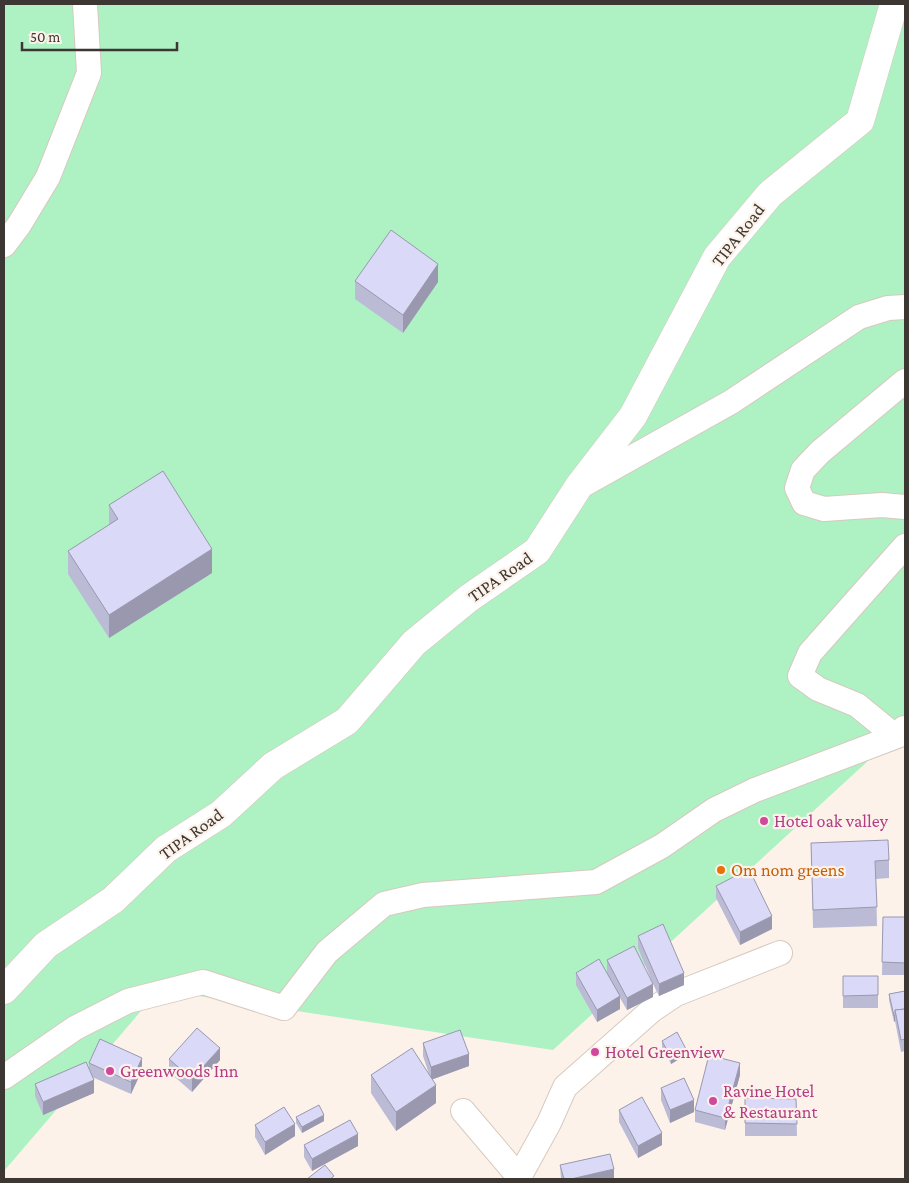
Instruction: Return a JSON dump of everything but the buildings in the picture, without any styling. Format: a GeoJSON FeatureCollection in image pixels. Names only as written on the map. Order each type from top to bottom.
{"type":"FeatureCollection","features":[{"type":"Feature","properties":{"kind":"street"},"geometry":{"type":"LineString","coordinates":[[4,245],[19,225],[48,177],[89,73],[85,4]]}},
{"type":"Feature","properties":{"kind":"street","name":"TIPA Road"},"geometry":{"type":"LineString","coordinates":[[4,990],[46,945],[113,900],[166,849],[221,814],[273,766],[347,721],[414,642],[469,598],[537,551],[579,486],[633,416],[717,257],[770,194],[860,121],[894,4]]}},
{"type":"Feature","properties":{"kind":"street"},"geometry":{"type":"LineString","coordinates":[[579,486],[731,402],[859,317],[888,308],[905,307]]}},
{"type":"Feature","properties":{"kind":"street"},"geometry":{"type":"LineString","coordinates":[[905,381],[820,452],[803,470],[797,488],[804,503],[824,509],[882,505],[905,507]]}},
{"type":"Feature","properties":{"kind":"street"},"geometry":{"type":"LineString","coordinates":[[902,732],[856,705],[818,689],[800,676],[810,653],[905,546]]}},
{"type":"Feature","properties":{"kind":"street"},"geometry":{"type":"LineString","coordinates":[[4,1078],[76,1028],[128,1001],[203,982],[284,1008],[327,952],[384,904],[423,895],[596,882],[662,846],[722,806],[755,790],[902,732]]}},
{"type":"Feature","properties":{"kind":"street"},"geometry":{"type":"LineString","coordinates":[[463,1111],[518,1178],[549,1123],[565,1087],[652,1010],[676,994],[780,953]]}},
{"type":"Feature","properties":{"kind":"green space"},"geometry":{"type":"Polygon","coordinates":[[[4,4],[905,4],[905,727],[553,1050],[159,990],[4,1171],[4,4]]]}},
{"type":"Feature","properties":{"kind":"place","name":"Hotel oak valley"},"geometry":{"type":"Point","coordinates":[764,821]}},
{"type":"Feature","properties":{"kind":"place","name":"Om nom greens"},"geometry":{"type":"Point","coordinates":[721,870]}},
{"type":"Feature","properties":{"kind":"place","name":"Hotel Greenview"},"geometry":{"type":"Point","coordinates":[595,1052]}},
{"type":"Feature","properties":{"kind":"place","name":"Greenwoods Inn"},"geometry":{"type":"Point","coordinates":[110,1071]}},
{"type":"Feature","properties":{"kind":"place","name":"Ravine Hotel & Restaurant"},"geometry":{"type":"Point","coordinates":[713,1101]}}]}
